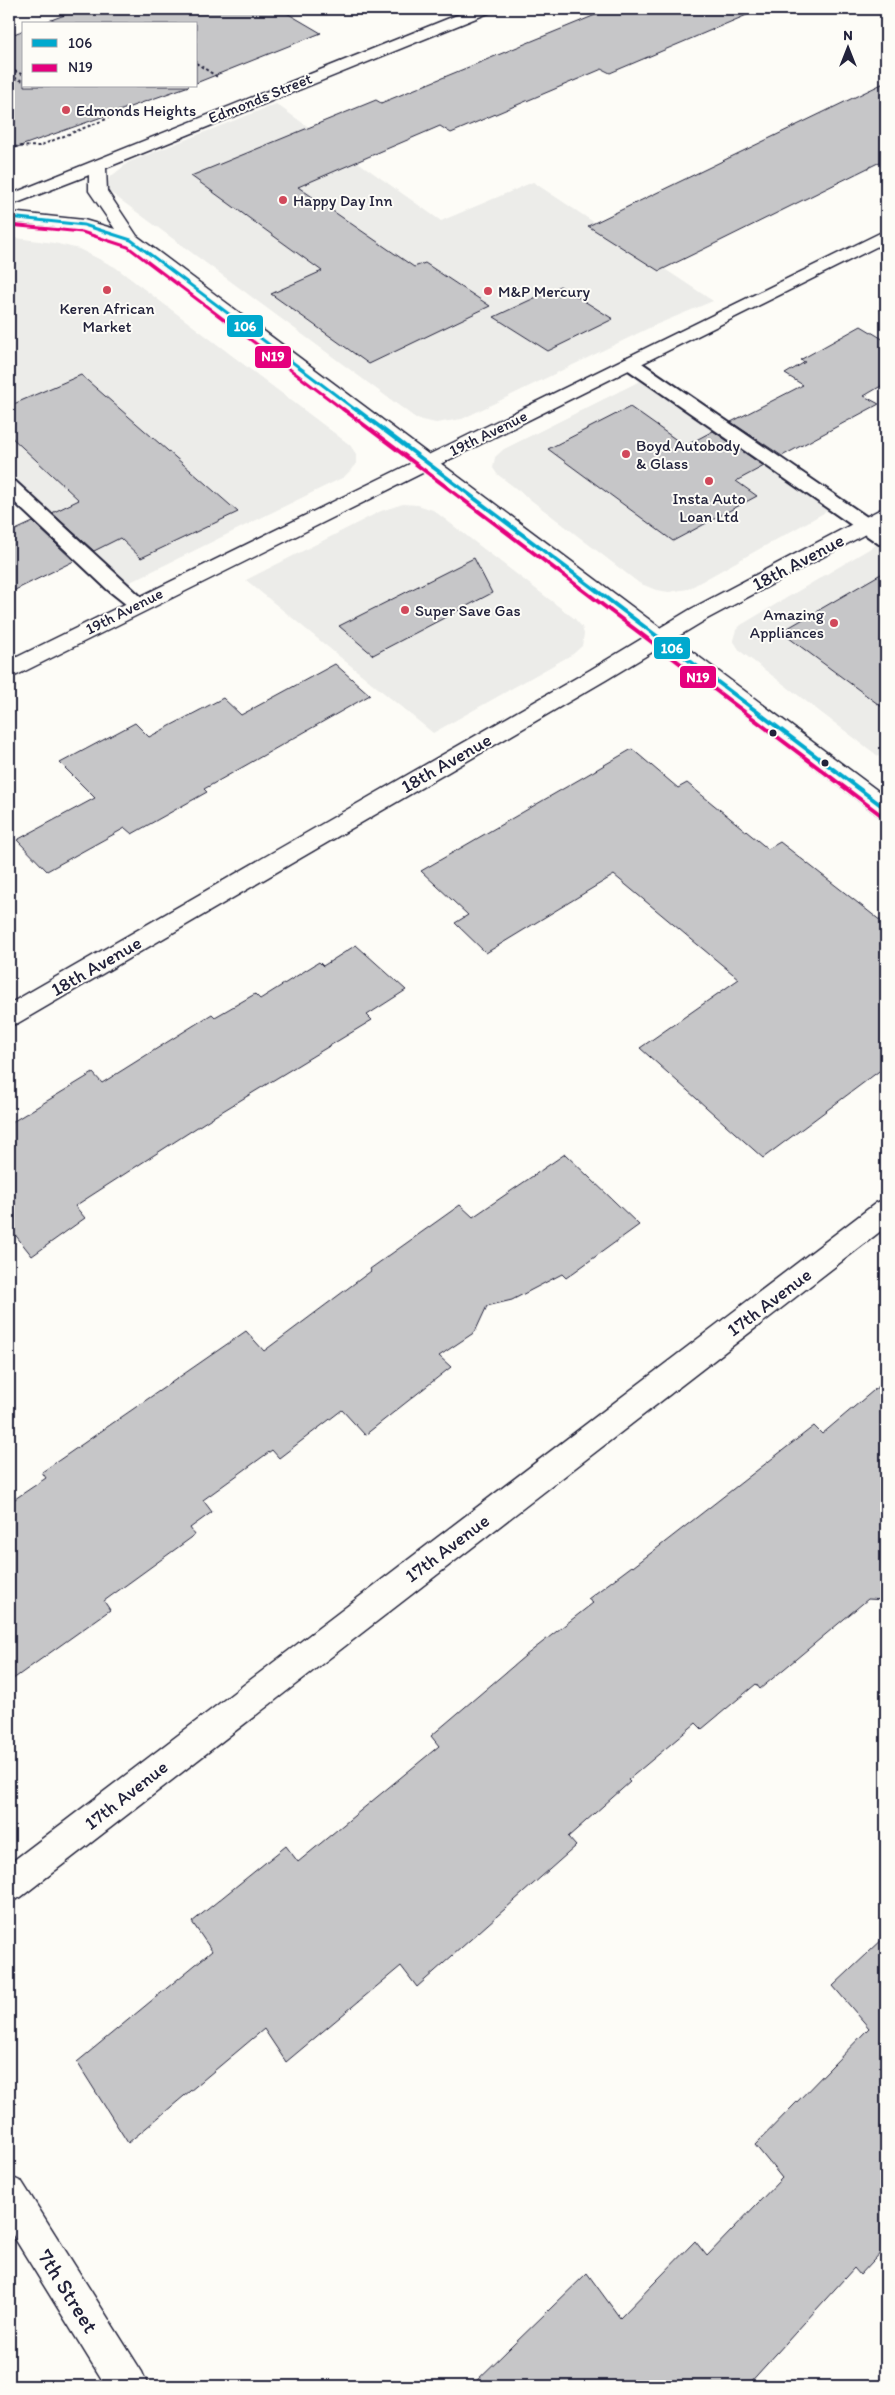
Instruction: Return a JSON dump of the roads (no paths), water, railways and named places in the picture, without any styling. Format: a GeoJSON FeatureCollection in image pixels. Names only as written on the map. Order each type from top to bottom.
{"type":"FeatureCollection","features":[{"type":"Feature","properties":{"kind":"street","name":"Edmonds Street"},"geometry":{"type":"LineString","coordinates":[[9,201],[485,9]]}},
{"type":"Feature","properties":{"kind":"street"},"geometry":{"type":"LineString","coordinates":[[97,164],[98,191],[131,240],[886,809]]}},
{"type":"Feature","properties":{"kind":"street"},"geometry":{"type":"LineString","coordinates":[[9,217],[84,225],[131,240]]}},
{"type":"Feature","properties":{"kind":"street","name":"19th Avenue"},"geometry":{"type":"LineString","coordinates":[[9,670],[886,235]]}},
{"type":"Feature","properties":{"kind":"street","name":"18th Avenue"},"geometry":{"type":"LineString","coordinates":[[9,1016],[598,675],[699,614],[877,521]]}},
{"type":"Feature","properties":{"kind":"street","name":"17th Avenue"},"geometry":{"type":"LineString","coordinates":[[9,1885],[886,1211]]}},
{"type":"Feature","properties":{"kind":"street","name":"7th Street"},"geometry":{"type":"LineString","coordinates":[[9,2196],[128,2386]]}},
{"type":"Feature","properties":{"kind":"lane"},"geometry":{"type":"LineString","coordinates":[[630,363],[877,521],[886,539]]}},
{"type":"Feature","properties":{"kind":"lane"},"geometry":{"type":"LineString","coordinates":[[9,486],[115,585],[139,604]]}},
{"type":"Feature","properties":{"kind":"place","name":"Edmonds Heights"},"geometry":{"type":"Point","coordinates":[66,110]}},
{"type":"Feature","properties":{"kind":"place","name":"Happy Day Inn"},"geometry":{"type":"Point","coordinates":[283,200]}},
{"type":"Feature","properties":{"kind":"place","name":"Keren African Market"},"geometry":{"type":"Point","coordinates":[107,290]}},
{"type":"Feature","properties":{"kind":"place","name":"M&P Mercury"},"geometry":{"type":"Point","coordinates":[488,291]}},
{"type":"Feature","properties":{"kind":"place","name":"Boyd Autobody & Glass"},"geometry":{"type":"Point","coordinates":[626,454]}},
{"type":"Feature","properties":{"kind":"place","name":"Insta Auto Loan Ltd"},"geometry":{"type":"Point","coordinates":[709,481]}},
{"type":"Feature","properties":{"kind":"place","name":"Super Save Gas"},"geometry":{"type":"Point","coordinates":[405,610]}},
{"type":"Feature","properties":{"kind":"place","name":"Amazing Appliances"},"geometry":{"type":"Point","coordinates":[834,623]}}]}
